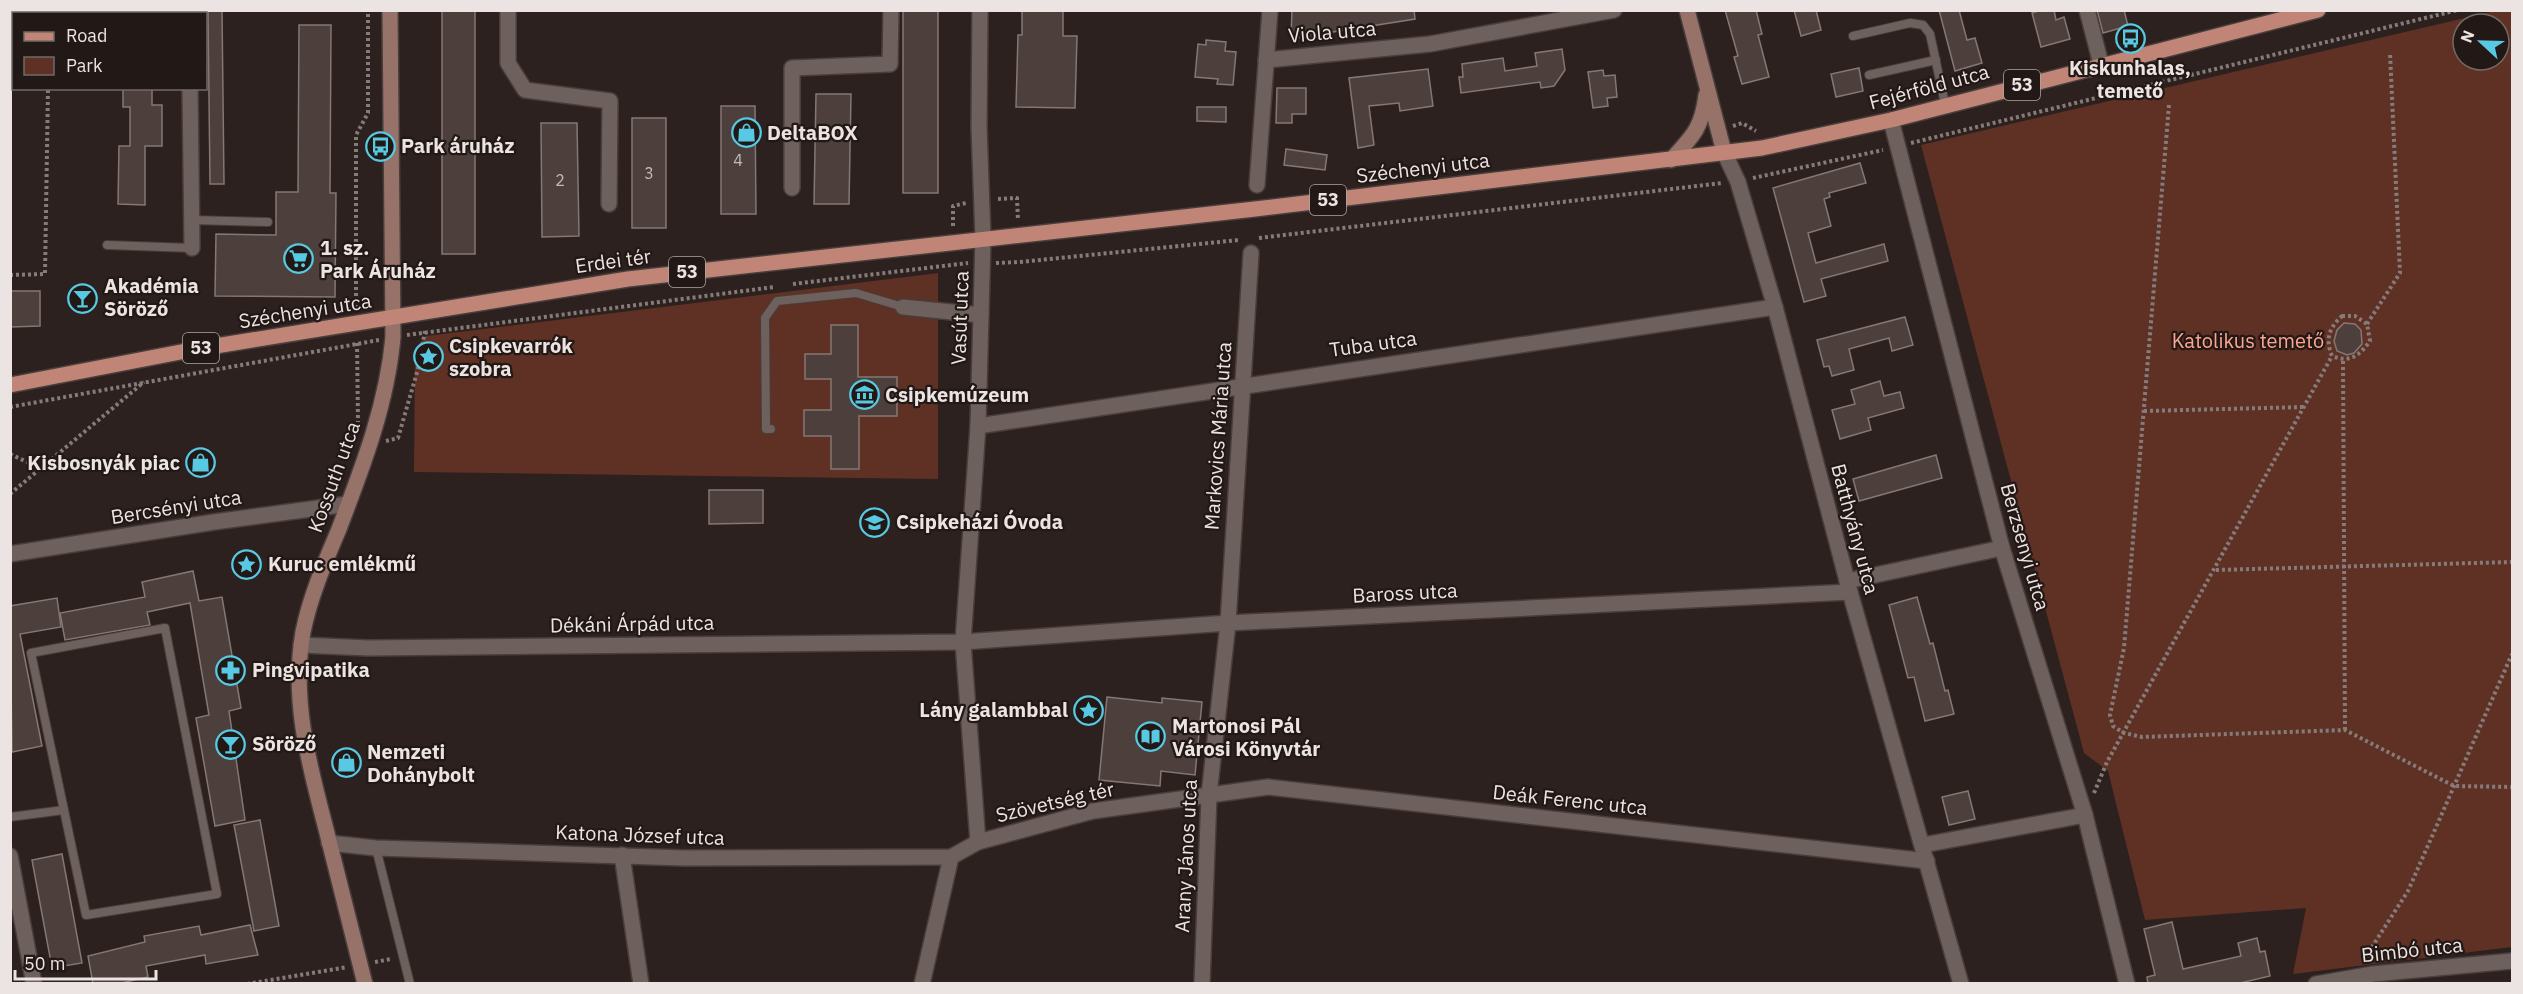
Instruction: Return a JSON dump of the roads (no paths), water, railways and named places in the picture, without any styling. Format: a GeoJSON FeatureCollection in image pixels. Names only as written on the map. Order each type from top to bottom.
{"type":"FeatureCollection","features":[{"type":"Feature","properties":{"kind":"main road","name":"Kossuth utca"},"geometry":{"type":"LineString","coordinates":[[365,984],[308,758],[300,712],[298,672],[301,645],[316,588],[369,446],[388,383],[393,337],[390,10]]}},
{"type":"Feature","properties":{"kind":"main road","name":"Batthyány utca"},"geometry":{"type":"LineString","coordinates":[[1687,10],[1724,152]]}},
{"type":"Feature","properties":{"kind":"main road","name":"Fejérföld utca"},"geometry":{"type":"LineString","coordinates":[[1724,152],[1762,148],[1891,120],[1945,104],[2318,10]]}},
{"type":"Feature","properties":{"kind":"main road","name":"Batthyány utca"},"geometry":{"type":"LineString","coordinates":[[1671,160],[1689,140],[1703,118],[1707,86]]}},
{"type":"Feature","properties":{"kind":"main road","name":"Széchenyi utca"},"geometry":{"type":"LineString","coordinates":[[983,238],[1243,210],[1724,152]]}},
{"type":"Feature","properties":{"kind":"main road","name":"Erdei tér"},"geometry":{"type":"LineString","coordinates":[[393,318],[628,279],[983,238]]}},
{"type":"Feature","properties":{"kind":"main road","name":"Széchenyi utca"},"geometry":{"type":"LineString","coordinates":[[10,385],[191,350],[393,318]]}},
{"type":"Feature","properties":{"kind":"street"},"geometry":{"type":"LineString","coordinates":[[508,10],[508,63],[525,90],[610,101],[609,204]]}},
{"type":"Feature","properties":{"kind":"street"},"geometry":{"type":"LineString","coordinates":[[792,188],[792,68],[890,64],[891,10]]}},
{"type":"Feature","properties":{"kind":"street","name":"Vasút utca"},"geometry":{"type":"LineString","coordinates":[[978,842],[963,642],[978,426],[981,315],[983,238],[979,127],[980,10]]}},
{"type":"Feature","properties":{"kind":"street"},"geometry":{"type":"LineString","coordinates":[[1257,185],[1270,10]]}},
{"type":"Feature","properties":{"kind":"street","name":"Viola utca"},"geometry":{"type":"LineString","coordinates":[[1266,60],[1430,44],[1614,10]]}},
{"type":"Feature","properties":{"kind":"street"},"geometry":{"type":"LineString","coordinates":[[2087,10],[2101,64]]}},
{"type":"Feature","properties":{"kind":"street"},"geometry":{"type":"LineString","coordinates":[[190,90],[192,248]]}},
{"type":"Feature","properties":{"kind":"street","name":"Berzsenyi utca"},"geometry":{"type":"LineString","coordinates":[[1891,120],[2002,548],[2085,815],[2127,984]]}},
{"type":"Feature","properties":{"kind":"street","name":"Batthyány utca"},"geometry":{"type":"LineString","coordinates":[[1724,152],[1738,182],[1774,307],[1849,586],[1961,984]]}},
{"type":"Feature","properties":{"kind":"street","name":"Markovics Mária utca"},"geometry":{"type":"LineString","coordinates":[[1228,623],[1251,253]]}},
{"type":"Feature","properties":{"kind":"street"},"geometry":{"type":"LineString","coordinates":[[903,307],[981,315]]}},
{"type":"Feature","properties":{"kind":"street","name":"Tuba utca"},"geometry":{"type":"LineString","coordinates":[[978,426],[1774,307]]}},
{"type":"Feature","properties":{"kind":"street","name":"Bercsényi utca"},"geometry":{"type":"LineString","coordinates":[[10,554],[213,522],[348,504]]}},
{"type":"Feature","properties":{"kind":"street","name":"Baross utca"},"geometry":{"type":"LineString","coordinates":[[963,642],[1228,623],[1849,586],[2002,548]]}},
{"type":"Feature","properties":{"kind":"street","name":"Arany János utca"},"geometry":{"type":"LineString","coordinates":[[1202,984],[1209,795],[1228,623]]}},
{"type":"Feature","properties":{"kind":"street","name":"Dékáni Árpád utca"},"geometry":{"type":"LineString","coordinates":[[301,645],[368,648],[963,642]]}},
{"type":"Feature","properties":{"kind":"street","name":"Deák Ferenc utca"},"geometry":{"type":"LineString","coordinates":[[1209,795],[1269,787],[1927,861]]}},
{"type":"Feature","properties":{"kind":"street","name":"Szövetség tér"},"geometry":{"type":"LineString","coordinates":[[951,857],[978,842],[1094,811],[1209,795]]}},
{"type":"Feature","properties":{"kind":"street"},"geometry":{"type":"LineString","coordinates":[[1923,845],[2085,815]]}},
{"type":"Feature","properties":{"kind":"street","name":"Katona József utca"},"geometry":{"type":"LineString","coordinates":[[329,843],[376,848],[684,858],[951,857]]}},
{"type":"Feature","properties":{"kind":"street"},"geometry":{"type":"LineString","coordinates":[[622,855],[641,984]]}},
{"type":"Feature","properties":{"kind":"street"},"geometry":{"type":"LineString","coordinates":[[10,856],[34,984]]}},
{"type":"Feature","properties":{"kind":"street"},"geometry":{"type":"LineString","coordinates":[[922,984],[951,857]]}},
{"type":"Feature","properties":{"kind":"street","name":"Bimbó utca"},"geometry":{"type":"LineString","coordinates":[[2316,984],[2373,974],[2512,961]]}},
{"type":"Feature","properties":{"kind":"lane"},"geometry":{"type":"LineString","coordinates":[[1853,36],[1918,23],[1929,30],[1945,104]]}},
{"type":"Feature","properties":{"kind":"lane"},"geometry":{"type":"LineString","coordinates":[[1869,75],[1936,60]]}},
{"type":"Feature","properties":{"kind":"lane"},"geometry":{"type":"LineString","coordinates":[[192,220],[268,222]]}},
{"type":"Feature","properties":{"kind":"lane"},"geometry":{"type":"LineString","coordinates":[[107,245],[192,248]]}},
{"type":"Feature","properties":{"kind":"lane"},"geometry":{"type":"LineString","coordinates":[[771,429],[766,429],[765,318],[777,301],[855,293],[903,307]]}},
{"type":"Feature","properties":{"kind":"lane"},"geometry":{"type":"LineString","coordinates":[[165,628],[217,894],[86,915],[64,810],[31,653],[165,628]]}},
{"type":"Feature","properties":{"kind":"lane"},"geometry":{"type":"LineString","coordinates":[[10,818],[64,810]]}},
{"type":"Feature","properties":{"kind":"lane"},"geometry":{"type":"LineString","coordinates":[[376,848],[410,984]]}},
{"type":"Feature","properties":{"kind":"place","name":"Kiskunhalas, temető"},"geometry":{"type":"Point","coordinates":[2130,38]}},
{"type":"Feature","properties":{"kind":"place","name":"DeltaBOX"},"geometry":{"type":"Point","coordinates":[746,133]}},
{"type":"Feature","properties":{"kind":"place","name":"Park áruház"},"geometry":{"type":"Point","coordinates":[380,146]}},
{"type":"Feature","properties":{"kind":"place","name":"1. sz. Park Áruház"},"geometry":{"type":"Point","coordinates":[299,259]}},
{"type":"Feature","properties":{"kind":"place","name":"Akadémia Söröző"},"geometry":{"type":"Point","coordinates":[83,298]}},
{"type":"Feature","properties":{"kind":"place","name":"Csipkevarrók szobra"},"geometry":{"type":"Point","coordinates":[428,357]}},
{"type":"Feature","properties":{"kind":"place","name":"Csipkemúzeum"},"geometry":{"type":"Point","coordinates":[864,395]}},
{"type":"Feature","properties":{"kind":"place","name":"Kisbosnyák piac"},"geometry":{"type":"Point","coordinates":[201,463]}},
{"type":"Feature","properties":{"kind":"place","name":"Csipkeházi Óvoda"},"geometry":{"type":"Point","coordinates":[875,522]}},
{"type":"Feature","properties":{"kind":"place","name":"Kuruc emlékmű"},"geometry":{"type":"Point","coordinates":[247,564]}},
{"type":"Feature","properties":{"kind":"place","name":"Pingvipatika"},"geometry":{"type":"Point","coordinates":[231,670]}},
{"type":"Feature","properties":{"kind":"place","name":"Lány galambbal"},"geometry":{"type":"Point","coordinates":[1089,710]}},
{"type":"Feature","properties":{"kind":"place","name":"Martonosi Pál Városi Könyvtár"},"geometry":{"type":"Point","coordinates":[1151,737]}},
{"type":"Feature","properties":{"kind":"place","name":"Söröző"},"geometry":{"type":"Point","coordinates":[231,744]}},
{"type":"Feature","properties":{"kind":"place","name":"Nemzeti Dohánybolt"},"geometry":{"type":"Point","coordinates":[346,763]}},
{"type":"Feature","properties":{"kind":"park label","name":"Katolikus temető"},"geometry":{"type":"Point","coordinates":[2248,341]}}]}
